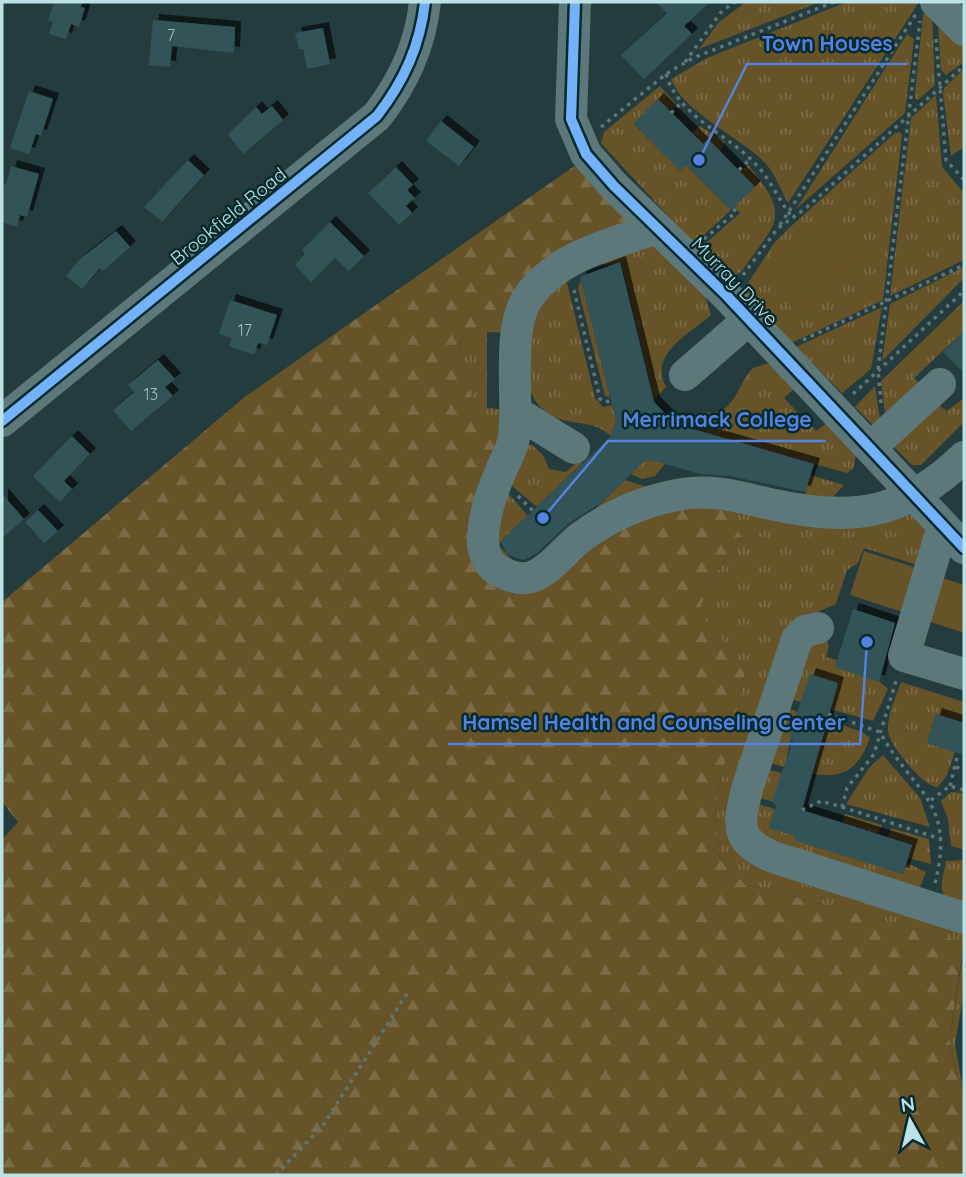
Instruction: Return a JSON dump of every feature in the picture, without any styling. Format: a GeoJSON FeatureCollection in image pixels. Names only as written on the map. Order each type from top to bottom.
{"type":"FeatureCollection","features":[{"type":"Feature","properties":{"kind":"street","name":"Brookfield Road"},"geometry":{"type":"LineString","coordinates":[[2,421],[377,116],[398,89],[414,55],[425,2]]}},
{"type":"Feature","properties":{"kind":"street","name":"Murray Drive"},"geometry":{"type":"LineString","coordinates":[[575,2],[570,100],[571,119],[580,143],[614,186],[727,296],[747,321],[834,412],[877,440],[914,496],[964,548]]}},
{"type":"Feature","properties":{"kind":"street"},"geometry":{"type":"LineString","coordinates":[[656,228],[567,261],[550,272],[527,299],[515,342],[514,440],[490,503],[483,539],[486,557],[498,571],[514,578],[527,578],[538,574],[579,538],[619,512],[655,499],[696,492],[728,493],[771,504],[855,513],[895,506],[944,477],[964,457]]}},
{"type":"Feature","properties":{"kind":"street"},"geometry":{"type":"LineString","coordinates":[[685,375],[747,321]]}},
{"type":"Feature","properties":{"kind":"street"},"geometry":{"type":"LineString","coordinates":[[877,440],[940,384]]}},
{"type":"Feature","properties":{"kind":"street"},"geometry":{"type":"LineString","coordinates":[[516,412],[574,448]]}},
{"type":"Feature","properties":{"kind":"street"},"geometry":{"type":"LineString","coordinates":[[943,526],[904,656],[964,674]]}},
{"type":"Feature","properties":{"kind":"street"},"geometry":{"type":"LineString","coordinates":[[818,628],[805,631],[797,639],[747,789],[741,814],[741,834],[750,847],[773,857],[964,918]]}},
{"type":"Feature","properties":{"kind":"path"},"geometry":{"type":"LineString","coordinates":[[684,63],[722,10],[735,2]]}},
{"type":"Feature","properties":{"kind":"path"},"geometry":{"type":"LineString","coordinates":[[580,143],[666,74],[684,63],[834,2]]}},
{"type":"Feature","properties":{"kind":"path"},"geometry":{"type":"LineString","coordinates":[[935,17],[938,88],[946,160],[964,180]]}},
{"type":"Feature","properties":{"kind":"path"},"geometry":{"type":"LineString","coordinates":[[877,440],[878,370],[907,117],[935,17]]}},
{"type":"Feature","properties":{"kind":"path"},"geometry":{"type":"LineString","coordinates":[[727,296],[935,17]]}},
{"type":"Feature","properties":{"kind":"path"},"geometry":{"type":"LineString","coordinates":[[778,228],[793,218],[964,66]]}},
{"type":"Feature","properties":{"kind":"path"},"geometry":{"type":"LineString","coordinates":[[666,74],[670,87],[682,102],[761,169],[793,218]]}},
{"type":"Feature","properties":{"kind":"path"},"geometry":{"type":"LineString","coordinates":[[671,113],[682,102]]}},
{"type":"Feature","properties":{"kind":"path"},"geometry":{"type":"LineString","coordinates":[[739,170],[750,159]]}},
{"type":"Feature","properties":{"kind":"path"},"geometry":{"type":"LineString","coordinates":[[686,254],[736,212],[733,208]]}},
{"type":"Feature","properties":{"kind":"path"},"geometry":{"type":"LineString","coordinates":[[567,261],[600,399],[604,402],[611,401]]}},
{"type":"Feature","properties":{"kind":"path"},"geometry":{"type":"LineString","coordinates":[[778,352],[964,265]]}},
{"type":"Feature","properties":{"kind":"path"},"geometry":{"type":"LineString","coordinates":[[834,412],[964,291]]}},
{"type":"Feature","properties":{"kind":"path"},"geometry":{"type":"LineString","coordinates":[[842,807],[847,788],[874,754],[904,656]]}},
{"type":"Feature","properties":{"kind":"path"},"geometry":{"type":"LineString","coordinates":[[828,714],[880,732],[889,749],[931,800],[937,813],[941,857],[928,908]]}},
{"type":"Feature","properties":{"kind":"path"},"geometry":{"type":"LineString","coordinates":[[931,800],[950,786],[958,753]]}},
{"type":"Feature","properties":{"kind":"path"},"geometry":{"type":"LineString","coordinates":[[956,768],[964,770]]}},
{"type":"Feature","properties":{"kind":"path"},"geometry":{"type":"LineString","coordinates":[[950,786],[964,790]]}},
{"type":"Feature","properties":{"kind":"path"},"geometry":{"type":"LineString","coordinates":[[802,810],[821,801],[941,839]]}},
{"type":"Feature","properties":{"kind":"path"},"geometry":{"type":"LineString","coordinates":[[276,1175],[324,1124],[409,990]]}},
{"type":"Feature","properties":{"kind":"green space"},"geometry":{"type":"Polygon","coordinates":[[[746,2],[820,2],[699,49],[719,22],[746,2]]]}},
{"type":"Feature","properties":{"kind":"green space"},"geometry":{"type":"Polygon","coordinates":[[[847,2],[919,2],[788,203],[767,165],[687,103],[671,79],[707,58],[847,2]]]}},
{"type":"Feature","properties":{"kind":"green space"},"geometry":{"type":"Polygon","coordinates":[[[927,10],[932,14],[935,85],[918,100],[915,93],[923,15],[927,10]]]}},
{"type":"Feature","properties":{"kind":"green space"},"geometry":{"type":"Polygon","coordinates":[[[937,10],[964,43],[964,62],[946,75],[941,70],[937,10]]]}},
{"type":"Feature","properties":{"kind":"green space"},"geometry":{"type":"Polygon","coordinates":[[[907,34],[914,39],[905,113],[796,209],[907,34]]]}},
{"type":"Feature","properties":{"kind":"green space"},"geometry":{"type":"Polygon","coordinates":[[[964,69],[964,147],[951,156],[943,94],[944,88],[964,69]]]}},
{"type":"Feature","properties":{"kind":"green space"},"geometry":{"type":"Polygon","coordinates":[[[660,86],[676,104],[675,107],[634,124],[680,170],[686,165],[731,210],[694,244],[601,143],[604,132],[660,86]]]}},
{"type":"Feature","properties":{"kind":"green space"},"geometry":{"type":"Polygon","coordinates":[[[936,95],[942,167],[964,193],[964,260],[890,296],[911,118],[936,95]]]}},
{"type":"Feature","properties":{"kind":"green space"},"geometry":{"type":"Polygon","coordinates":[[[700,126],[725,142],[720,151],[708,139],[702,144],[691,133],[700,126]]]}},
{"type":"Feature","properties":{"kind":"green space"},"geometry":{"type":"Polygon","coordinates":[[[900,132],[902,135],[883,300],[787,345],[743,295],[744,289],[775,242],[895,133],[900,132]]]}},
{"type":"Feature","properties":{"kind":"green space"},"geometry":{"type":"Polygon","coordinates":[[[583,160],[640,223],[519,296],[459,341],[471,399],[495,444],[476,507],[484,576],[513,594],[533,593],[628,526],[693,504],[722,507],[742,537],[713,577],[698,612],[746,668],[715,806],[720,860],[745,884],[964,942],[949,1044],[964,1096],[964,1175],[2,1175],[2,840],[18,822],[2,802],[2,602],[246,396],[583,160]]]}},
{"type":"Feature","properties":{"kind":"green space"},"geometry":{"type":"Polygon","coordinates":[[[748,165],[771,197],[775,220],[763,242],[736,275],[699,249],[740,213],[734,207],[740,172],[748,165]]]}},
{"type":"Feature","properties":{"kind":"green space"},"geometry":{"type":"Polygon","coordinates":[[[824,213],[863,253],[799,314],[760,273],[824,213]]]}},
{"type":"Feature","properties":{"kind":"green space"},"geometry":{"type":"Polygon","coordinates":[[[652,244],[705,295],[711,315],[667,353],[662,375],[666,387],[654,400],[621,262],[604,266],[602,257],[652,244]]]}},
{"type":"Feature","properties":{"kind":"green space"},"geometry":{"type":"Polygon","coordinates":[[[964,267],[964,278],[882,361],[890,304],[964,267]]]}},
{"type":"Feature","properties":{"kind":"green space"},"geometry":{"type":"Polygon","coordinates":[[[566,279],[595,398],[603,407],[612,405],[616,420],[611,436],[598,428],[547,413],[531,392],[527,379],[524,323],[566,279]]]}},
{"type":"Feature","properties":{"kind":"green space"},"geometry":{"type":"Polygon","coordinates":[[[581,280],[610,397],[605,396],[578,288],[581,280]]]}},
{"type":"Feature","properties":{"kind":"green space"},"geometry":{"type":"Polygon","coordinates":[[[519,296],[508,333],[487,332],[487,408],[507,410],[483,504],[503,582],[642,509],[907,504],[928,522],[923,567],[864,548],[858,563],[847,570],[836,604],[815,613],[732,825],[964,922],[964,942],[745,884],[720,860],[715,806],[746,668],[697,612],[713,577],[742,537],[628,526],[533,593],[514,594],[484,576],[476,507],[494,444],[471,399],[459,341],[519,296]]]}},
{"type":"Feature","properties":{"kind":"green space"},"geometry":{"type":"Polygon","coordinates":[[[964,301],[964,331],[914,378],[921,385],[886,423],[881,381],[964,301]]]}},
{"type":"Feature","properties":{"kind":"green space"},"geometry":{"type":"Polygon","coordinates":[[[882,307],[871,369],[842,393],[796,347],[882,307]]]}},
{"type":"Feature","properties":{"kind":"green space"},"geometry":{"type":"Polygon","coordinates":[[[770,363],[795,388],[784,398],[816,431],[827,423],[857,451],[853,469],[847,473],[667,422],[670,418],[699,425],[704,412],[722,410],[729,405],[753,368],[770,363]]]}},
{"type":"Feature","properties":{"kind":"green space"},"geometry":{"type":"Polygon","coordinates":[[[875,386],[881,425],[877,429],[855,407],[875,386]]]}},
{"type":"Feature","properties":{"kind":"green space"},"geometry":{"type":"Polygon","coordinates":[[[964,398],[964,422],[921,465],[912,465],[889,442],[937,404],[947,411],[964,398]]]}},
{"type":"Feature","properties":{"kind":"green space"},"geometry":{"type":"Polygon","coordinates":[[[518,445],[532,445],[543,455],[549,469],[566,472],[578,461],[582,464],[537,507],[504,479],[518,445]]]}},
{"type":"Feature","properties":{"kind":"green space"},"geometry":{"type":"Polygon","coordinates":[[[658,458],[665,464],[655,476],[642,479],[631,474],[639,463],[658,458]]]}},
{"type":"Feature","properties":{"kind":"green space"},"geometry":{"type":"Polygon","coordinates":[[[810,475],[844,485],[826,504],[802,503],[810,475]]]}},
{"type":"Feature","properties":{"kind":"green space"},"geometry":{"type":"Polygon","coordinates":[[[625,480],[647,487],[557,546],[625,480]]]}},
{"type":"Feature","properties":{"kind":"green space"},"geometry":{"type":"Polygon","coordinates":[[[501,485],[528,516],[498,545],[523,571],[497,560],[501,485]]]}},
{"type":"Feature","properties":{"kind":"green space"},"geometry":{"type":"Polygon","coordinates":[[[864,551],[926,571],[912,615],[850,595],[864,551]]]}},
{"type":"Feature","properties":{"kind":"green space"},"geometry":{"type":"Polygon","coordinates":[[[943,578],[964,585],[964,633],[928,621],[943,578]]]}},
{"type":"Feature","properties":{"kind":"green space"},"geometry":{"type":"Polygon","coordinates":[[[826,637],[829,646],[826,657],[837,660],[835,667],[879,681],[888,689],[873,721],[830,709],[838,683],[811,674],[801,702],[784,697],[799,653],[826,637]]]}},
{"type":"Feature","properties":{"kind":"green space"},"geometry":{"type":"Polygon","coordinates":[[[901,682],[964,702],[964,723],[936,714],[927,743],[955,752],[947,775],[938,787],[932,786],[917,774],[890,738],[889,719],[901,682]]]}},
{"type":"Feature","properties":{"kind":"green space"},"geometry":{"type":"Polygon","coordinates":[[[782,706],[798,712],[784,767],[763,761],[782,706]]]}},
{"type":"Feature","properties":{"kind":"green space"},"geometry":{"type":"Polygon","coordinates":[[[826,719],[862,732],[870,738],[856,764],[834,775],[813,774],[826,719]]]}},
{"type":"Feature","properties":{"kind":"green space"},"geometry":{"type":"Polygon","coordinates":[[[883,755],[920,798],[930,827],[846,804],[869,768],[883,755]]]}},
{"type":"Feature","properties":{"kind":"green space"},"geometry":{"type":"Polygon","coordinates":[[[761,768],[782,773],[774,802],[753,796],[761,768]]]}},
{"type":"Feature","properties":{"kind":"green space"},"geometry":{"type":"Polygon","coordinates":[[[951,792],[964,793],[964,850],[951,846],[948,819],[941,801],[951,792]]]}},
{"type":"Feature","properties":{"kind":"green space"},"geometry":{"type":"Polygon","coordinates":[[[751,802],[775,809],[770,828],[796,836],[795,840],[903,874],[907,863],[926,872],[920,887],[914,890],[760,843],[751,802]]]}},
{"type":"Feature","properties":{"kind":"green space"},"geometry":{"type":"Polygon","coordinates":[[[845,814],[882,825],[878,834],[842,823],[845,814]]]}},
{"type":"Feature","properties":{"kind":"green space"},"geometry":{"type":"Polygon","coordinates":[[[891,828],[929,839],[931,864],[908,858],[912,845],[888,837],[891,828]]]}},
{"type":"Feature","properties":{"kind":"green space"},"geometry":{"type":"Polygon","coordinates":[[[964,860],[964,908],[948,900],[942,885],[946,861],[964,860]]]}},
{"type":"Feature","properties":{"kind":"green space"},"geometry":{"type":"Polygon","coordinates":[[[964,947],[964,991],[955,1044],[964,1095],[949,1044],[964,947]]]}},
{"type":"Feature","properties":{"kind":"building"},"geometry":{"type":"Polygon","coordinates":[[[54,2],[82,2],[81,7],[85,8],[79,27],[71,24],[66,39],[49,34],[53,22],[48,20],[54,2]]]}},
{"type":"Feature","properties":{"kind":"building"},"geometry":{"type":"Polygon","coordinates":[[[656,2],[710,2],[684,26],[692,34],[644,79],[621,55],[667,13],[656,2]]]}},
{"type":"Feature","properties":{"kind":"building"},"geometry":{"type":"Polygon","coordinates":[[[153,20],[235,27],[234,53],[172,46],[170,67],[149,65],[153,20]]]}},
{"type":"Feature","properties":{"kind":"building"},"geometry":{"type":"Polygon","coordinates":[[[323,28],[330,64],[307,69],[303,49],[299,49],[295,33],[323,28]]]}},
{"type":"Feature","properties":{"kind":"building"},"geometry":{"type":"Polygon","coordinates":[[[29,91],[53,99],[41,136],[36,134],[29,154],[10,148],[29,91]]]}},
{"type":"Feature","properties":{"kind":"building"},"geometry":{"type":"Polygon","coordinates":[[[658,99],[703,144],[708,139],[755,187],[731,210],[686,165],[680,171],[634,123],[658,99]]]}},
{"type":"Feature","properties":{"kind":"building"},"geometry":{"type":"Polygon","coordinates":[[[272,106],[283,120],[243,154],[228,134],[256,107],[262,114],[272,106]]]}},
{"type":"Feature","properties":{"kind":"building"},"geometry":{"type":"Polygon","coordinates":[[[441,121],[474,147],[459,166],[426,141],[441,121]]]}},
{"type":"Feature","properties":{"kind":"building"},"geometry":{"type":"Polygon","coordinates":[[[188,160],[204,175],[162,222],[144,207],[188,160]]]}},
{"type":"Feature","properties":{"kind":"building"},"geometry":{"type":"Polygon","coordinates":[[[11,166],[39,174],[27,217],[20,215],[17,227],[2,222],[2,183],[6,185],[11,166]]]}},
{"type":"Feature","properties":{"kind":"building"},"geometry":{"type":"Polygon","coordinates":[[[396,167],[413,185],[407,190],[415,198],[406,206],[412,213],[399,225],[368,193],[396,167]]]}},
{"type":"Feature","properties":{"kind":"building"},"geometry":{"type":"Polygon","coordinates":[[[330,222],[364,256],[349,271],[335,258],[311,282],[295,265],[305,254],[302,250],[330,222]]]}},
{"type":"Feature","properties":{"kind":"building"},"geometry":{"type":"Polygon","coordinates":[[[116,231],[130,247],[103,271],[100,268],[82,289],[66,276],[80,259],[116,231]]]}},
{"type":"Feature","properties":{"kind":"building"},"geometry":{"type":"Polygon","coordinates":[[[620,262],[654,402],[675,424],[814,464],[805,492],[730,476],[701,474],[651,460],[643,462],[602,502],[569,523],[537,553],[524,560],[516,558],[506,553],[501,541],[611,436],[616,420],[580,277],[620,262]]]}},
{"type":"Feature","properties":{"kind":"building"},"geometry":{"type":"Polygon","coordinates":[[[230,300],[277,315],[267,345],[258,343],[254,355],[229,346],[232,338],[219,334],[230,300]]]}},
{"type":"Feature","properties":{"kind":"building"},"geometry":{"type":"Polygon","coordinates":[[[964,331],[964,373],[943,352],[964,331]]]}},
{"type":"Feature","properties":{"kind":"building"},"geometry":{"type":"Polygon","coordinates":[[[158,360],[175,379],[165,387],[173,396],[131,431],[113,410],[134,392],[128,385],[158,360]]]}},
{"type":"Feature","properties":{"kind":"building"},"geometry":{"type":"Polygon","coordinates":[[[72,436],[90,454],[64,481],[72,489],[60,502],[33,476],[72,436]]]}},
{"type":"Feature","properties":{"kind":"building"},"geometry":{"type":"Polygon","coordinates":[[[2,494],[24,519],[2,538],[2,494]]]}},
{"type":"Feature","properties":{"kind":"building"},"geometry":{"type":"Polygon","coordinates":[[[38,510],[58,531],[44,543],[25,522],[38,510]]]}},
{"type":"Feature","properties":{"kind":"building"},"geometry":{"type":"Polygon","coordinates":[[[853,609],[895,623],[879,682],[835,667],[853,609]]]}},
{"type":"Feature","properties":{"kind":"building"},"geometry":{"type":"Polygon","coordinates":[[[810,674],[838,683],[802,810],[912,845],[903,874],[794,840],[796,836],[769,828],[776,806],[772,801],[793,740],[789,738],[810,674]]]}},
{"type":"Feature","properties":{"kind":"building"},"geometry":{"type":"Polygon","coordinates":[[[936,714],[964,723],[964,755],[927,743],[936,714]]]}},
{"type":"Feature","properties":{"kind":"cycle path"},"geometry":{"type":"LineString","coordinates":[[2,421],[377,116],[403,76],[415,48],[425,2]]}},
{"type":"Feature","properties":{"kind":"cycle path"},"geometry":{"type":"LineString","coordinates":[[575,2],[571,119],[586,154],[614,186],[727,296],[964,548]]}},
{"type":"Feature","properties":{"kind":"place","name":"Town Houses"},"geometry":{"type":"Point","coordinates":[699,160]}},
{"type":"Feature","properties":{"kind":"place","name":"Merrimack College"},"geometry":{"type":"Point","coordinates":[543,518]}},
{"type":"Feature","properties":{"kind":"place","name":"Hamsel Health and Counseling Center"},"geometry":{"type":"Point","coordinates":[867,642]}}]}
